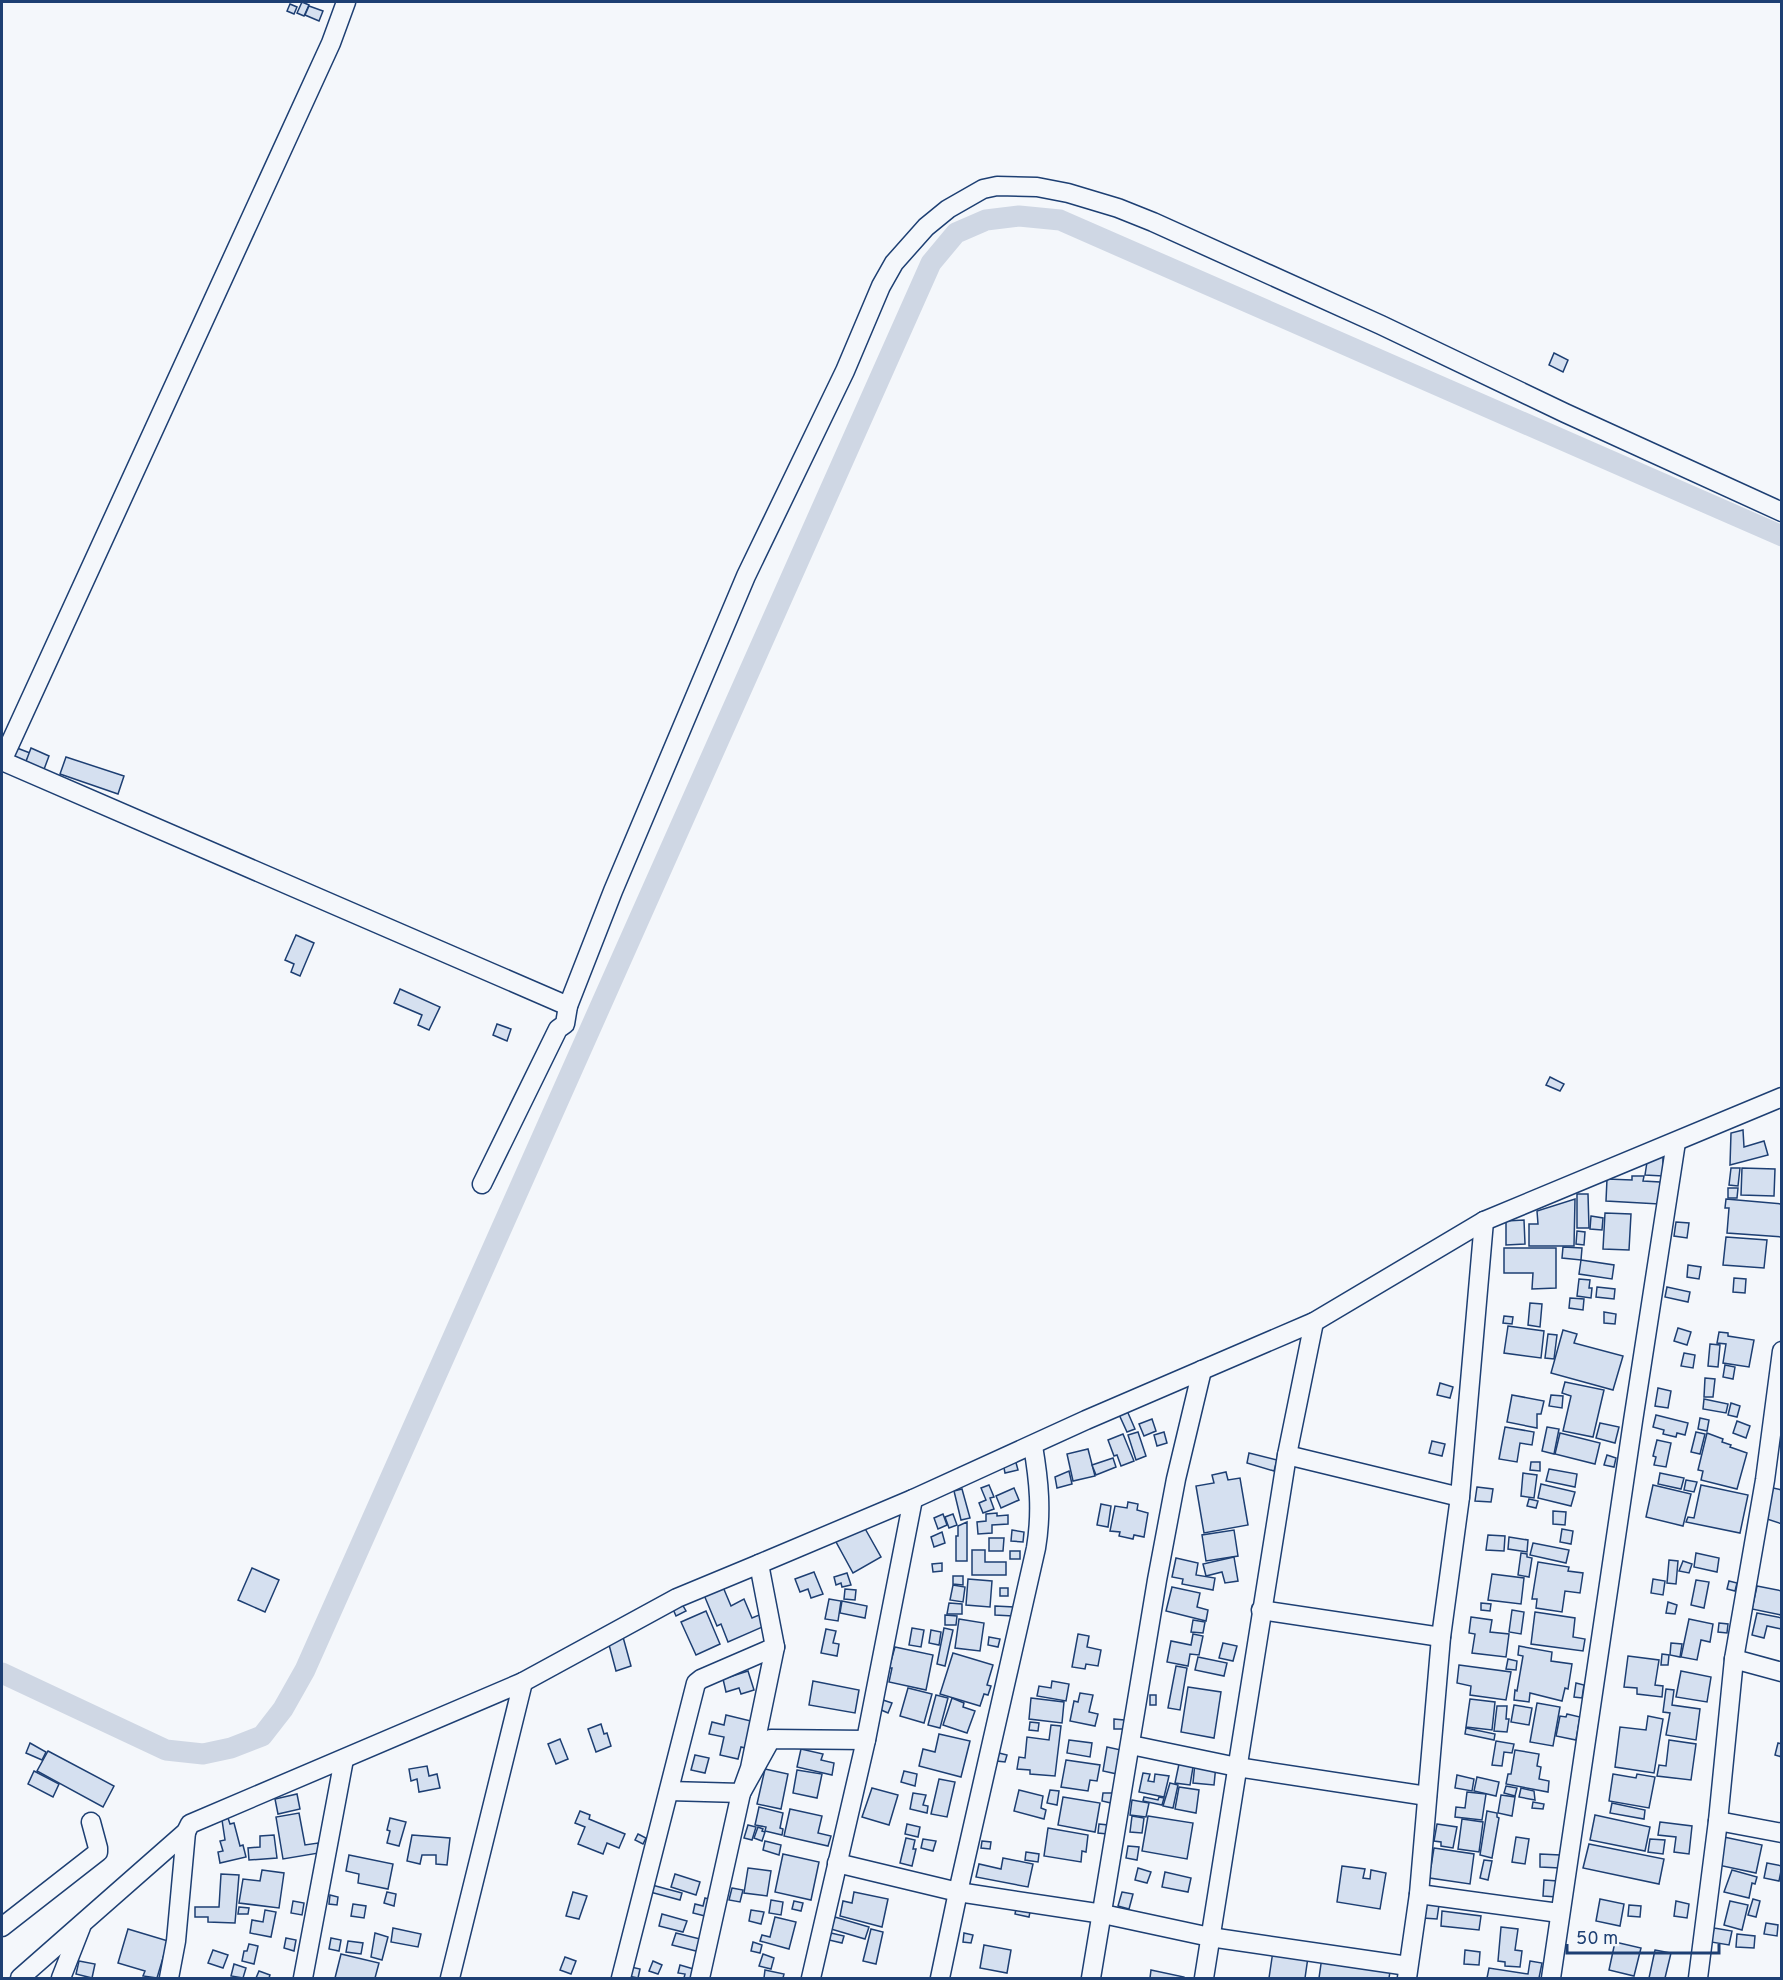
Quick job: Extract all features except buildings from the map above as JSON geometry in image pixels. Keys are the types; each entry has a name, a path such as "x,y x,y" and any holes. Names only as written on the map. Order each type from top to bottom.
{"street":[{"path":"346,2 331,43 2,761 568,1006"},
{"path":"482,1184 558,1029 563,1027 568,1006 613,891 746,576 845,371 881,286 894,263 926,226 948,209 983,189 1011,185 1068,193 1107,204 1153,222 1381,325 1565,413 1782,512"},
{"path":"169,1978 176,1941 186,1832 190,1824 523,1682 677,1599 913,1499 1314,1322 1484,1221 1782,1097"},
{"path":"1551,1978 1633,1421 1677,1142"},
{"path":"837,1863 958,1892 1104,1914 1210,1937 1408,1972 1419,1894 1441,1637 1460,1497 1484,1221"},
{"path":"1204,1978 1261,1610 1287,1455 1314,1322"},
{"path":"1698,1978 1718,1821 1734,1659 1765,1480 1782,1351"},
{"path":"1091,1978 1104,1914 1157,1580 1176,1479 1202,1370"},
{"path":"940,1978 1036,1548 1041,1508 1033,1446"},
{"path":"1287,1455 1460,1497"},
{"path":"812,1978 866,1740 913,1499"},
{"path":"700,1978 741,1793 750,1768 775,1647 759,1564"},
{"path":"1261,1610 1441,1637"},
{"path":"621,1978 696,1683 775,1647"},
{"path":"1734,1659 1782,1672"},
{"path":"450,1978 523,1682"},
{"path":"741,1793 771,1739 866,1740"},
{"path":"1131,1745 1237,1767 1427,1796"},
{"path":"303,1978 344,1759"},
{"path":"669,1791 741,1793"},
{"path":"1718,1821 1782,1833"},
{"path":"2,1927 96,1854 98,1848 91,1822"},
{"path":"20,1978 186,1832"},
{"path":"1419,1894 1559,1913"},
{"path":"61,1978 83,1923"}],"waterway":[{"path":"2,1673 166,1750 203,1754 231,1748 262,1736 283,1709 305,1670 931,263 956,233 986,220 1019,216 1060,220 1782,536"}]}
